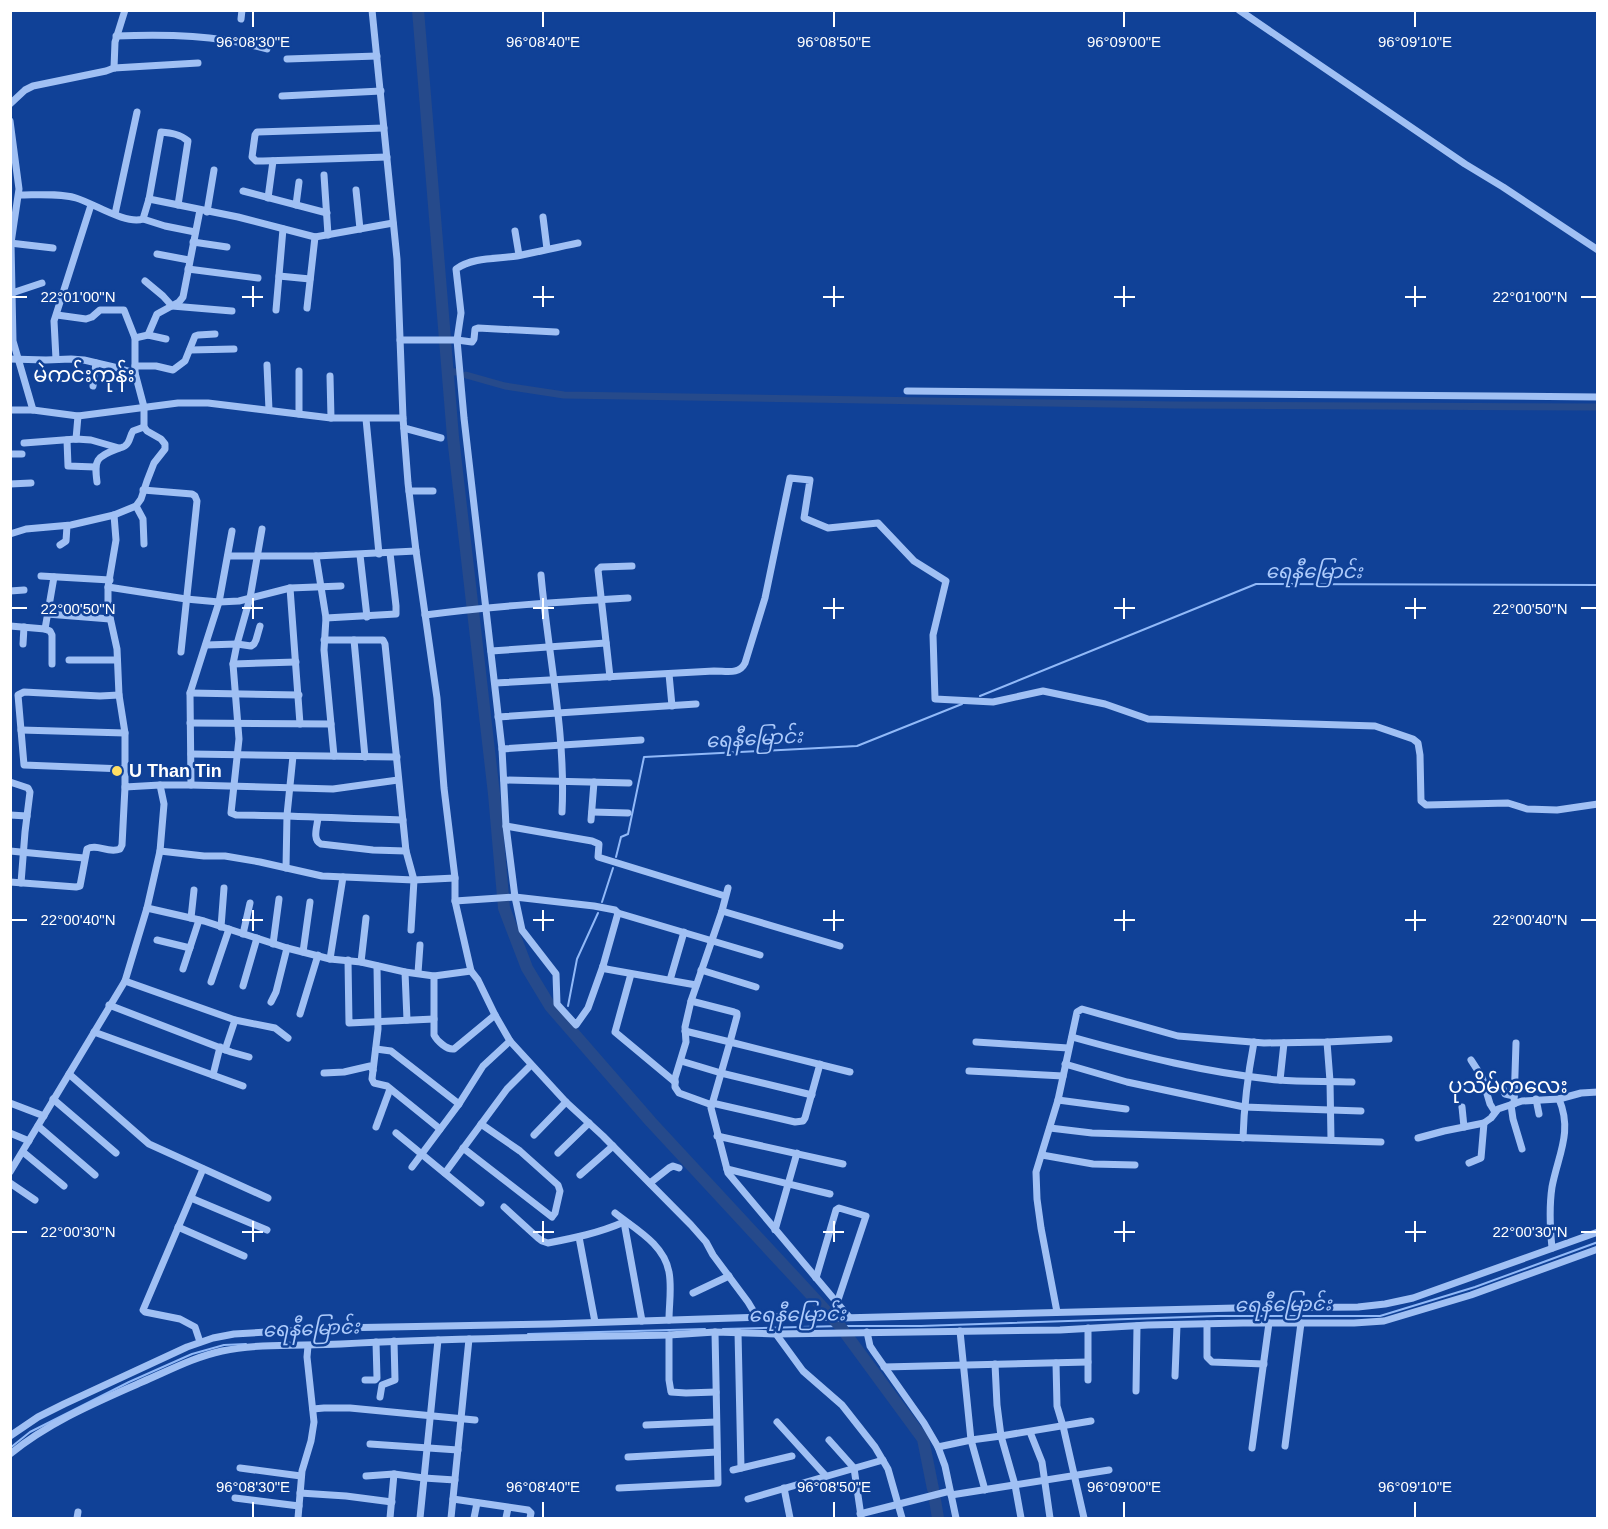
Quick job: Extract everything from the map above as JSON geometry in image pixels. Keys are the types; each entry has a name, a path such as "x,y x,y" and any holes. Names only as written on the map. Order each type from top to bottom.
{"street":[{"path":"114,68 116,36 125,10"},
{"path":"372,10 397,260 403,418 409,491 437,698 444,788 455,878 455,901 471,971 510,1041 566,1102 613,1146 706,1242 713,1255 762,1318 764,1332"},
{"path":"1239,10 1465,164 1598,250"},
{"path":"116,36 167,34 240,42 267,49"},
{"path":"286,59 377,57"},
{"path":"10,104 17,96 33,86 114,68 198,63"},
{"path":"282,96 381,91"},
{"path":"115,214 137,112"},
{"path":"10,121 19,195 11,243 12,341 33,410"},
{"path":"384,128 258,132 255,135 252,157 256,161 387,157"},
{"path":"143,219 149,199 161,132 176,134 188,141 178,205"},
{"path":"268,198 273,161"},
{"path":"148,335 157,314 179,302 183,297 195,232 204,211 214,171"},
{"path":"324,175 328,235"},
{"path":"296,205 299,182"},
{"path":"356,190 360,229"},
{"path":"243,191 327,213"},
{"path":"19,195 75,198 138,221 143,219 195,232"},
{"path":"149,199 238,217 315,237 393,223"},
{"path":"56,359 54,321 91,205"},
{"path":"543,217 547,249"},
{"path":"276,310 283,229"},
{"path":"515,231 519,255"},
{"path":"307,308 315,237"},
{"path":"193,242 227,247"},
{"path":"11,243 53,248"},
{"path":"578,243 473,262 456,269 461,313 458,340 464,418 502,749 506,826 515,897 522,930 556,974 557,1004 576,1026 588,1008 618,913"},
{"path":"157,254 189,260"},
{"path":"188,269 258,278"},
{"path":"279,276 310,279"},
{"path":"145,281 172,306 232,311"},
{"path":"12,293 42,283"},
{"path":"57,315 86,319 100,310 122,309 125,311 135,338 135,370 144,407 144,428"},
{"path":"400,340 472,342 476,328 556,332"},
{"path":"10,359 77,360 135,370 156,366 173,370 185,361 195,336 215,334"},
{"path":"135,338 148,335 166,339"},
{"path":"190,350 234,349"},
{"path":"93,386 96,363"},
{"path":"267,366 269,410"},
{"path":"299,371 299,414"},
{"path":"330,376 331,418"},
{"path":"907,391 1598,397"},
{"path":"10,410 33,410 78,416 144,407 208,403 331,418 403,418"},
{"path":"76,439 78,416"},
{"path":"366,419 379,554"},
{"path":"10,534 26,529 67,526 136,506 141,499 154,463 165,449 165,444 144,428 133,431 128,444 98,460 95,467 97,482"},
{"path":"404,428 441,438"},
{"path":"24,443 76,439 90,440 119,448"},
{"path":"67,440 68,466 95,467"},
{"path":"10,453 22,454"},
{"path":"495,683 738,672 745,663 765,598 790,478 810,480 804,518 828,528 878,524 914,561 946,581 933,635 936,699 993,702 1043,691 1105,704 1148,719 1375,726 1413,739 1418,743 1421,801 1426,805 1508,803 1527,809 1557,810 1598,804"},
{"path":"10,484 31,483"},
{"path":"145,486 192,494 197,501 181,651"},
{"path":"409,491 434,491"},
{"path":"136,506 143,519 144,544"},
{"path":"10,882 76,888 80,886 87,849 90,847 114,851 120,849 122,845 125,787 124,733 117,650 108,608 109,583 116,540 114,514"},
{"path":"60,545 66,541 67,526"},
{"path":"262,529 250,598 233,664 238,755 231,811 233,814 402,820"},
{"path":"191,785 190,693 219,602 232,531"},
{"path":"228,556 360,555 416,551"},
{"path":"326,618 396,614 390,553"},
{"path":"360,555 366,617"},
{"path":"316,556 326,618 324,650 334,756"},
{"path":"610,677 599,568 632,566"},
{"path":"541,575 560,746 563,782 562,812"},
{"path":"41,576 109,583 186,599 219,602 250,598 290,588 341,586"},
{"path":"45,629 54,577"},
{"path":"290,588 300,724"},
{"path":"10,591 24,590"},
{"path":"425,615 543,603 628,598"},
{"path":"47,614 110,619"},
{"path":"10,626 45,629 50,632 52,635 52,664"},
{"path":"206,645 251,646 254,644 260,626"},
{"path":"23,644 24,627"},
{"path":"324,640 383,640 385,644 398,757 402,820 406,850 414,880 411,930"},
{"path":"354,640 365,757"},
{"path":"491,651 606,643"},
{"path":"69,660 117,660"},
{"path":"233,664 296,662"},
{"path":"669,674 672,706"},
{"path":"119,695 24,692 18,695 24,765 124,769"},
{"path":"190,693 298,695"},
{"path":"498,717 696,704"},
{"path":"190,723 331,724"},
{"path":"21,730 124,733"},
{"path":"502,749 641,740"},
{"path":"191,754 398,757"},
{"path":"286,868 287,815 292,756"},
{"path":"125,787 191,785 333,789 398,780"},
{"path":"504,780 629,783"},
{"path":"10,782 28,788 30,792 21,883"},
{"path":"591,820 594,782"},
{"path":"11,1169 124,981 147,908 160,850 164,804 160,786"},
{"path":"592,812 628,813"},
{"path":"10,814 27,816"},
{"path":"318,818 315,839 321,844 373,850 406,850"},
{"path":"506,826 592,841 599,844 598,857 725,896"},
{"path":"10,850 84,858"},
{"path":"160,850 204,856 225,856 322,876 414,880 455,878"},
{"path":"330,959 343,877"},
{"path":"211,982 225,928 224,888"},
{"path":"728,888 691,1001 685,1031 686,1042 675,1082 676,1090 712,1104 800,1122 805,1118 820,1064"},
{"path":"183,969 190,948 195,919 194,890"},
{"path":"455,901 515,897 594,906 615,910 618,913 760,955"},
{"path":"273,944 279,899"},
{"path":"303,952 310,902"},
{"path":"243,934 250,903"},
{"path":"147,908 195,919 273,944 330,959 361,962 434,976 471,971"},
{"path":"722,911 840,946"},
{"path":"361,962 366,918"},
{"path":"669,980 684,932"},
{"path":"243,986 256,938"},
{"path":"156,940 190,948"},
{"path":"418,974 420,945"},
{"path":"271,1002 276,992 287,948"},
{"path":"300,1014 318,955"},
{"path":"348,960 349,1023 378,1028 407,1020 434,1019"},
{"path":"377,966 378,1028 372,1079 374,1083 382,1084 390,1089 440,1129"},
{"path":"603,966 606,969 696,985"},
{"path":"701,970 756,987"},
{"path":"405,972 407,1020"},
{"path":"631,974 615,1032 675,1082"},
{"path":"434,976 435,1037 451,1050 495,1015"},
{"path":"124,981 235,1020 275,1028 288,1038"},
{"path":"691,1001 737,1013 711,1110 730,1176 849,1317"},
{"path":"109,1005 249,1057"},
{"path":"1057,1312 1037,1199 1036,1172 1058,1100 1077,1012 1082,1009 1169,1034 1254,1042 1389,1039"},
{"path":"213,1075 235,1020"},
{"path":"685,1031 850,1072"},
{"path":"94,1032 243,1086"},
{"path":"1072,1038 1165,1062 1248,1076 1280,1080 1352,1082"},
{"path":"412,1167 459,1104 483,1066 510,1041"},
{"path":"976,1042 1068,1048"},
{"path":"1243,1138 1244,1107 1254,1042"},
{"path":"1327,1042 1331,1140"},
{"path":"1280,1080 1284,1043"},
{"path":"1516,1043 1513,1119 1522,1149"},
{"path":"376,1049 391,1051 459,1104"},
{"path":"1472,1060 1482,1077 1494,1112"},
{"path":"681,1061 812,1095"},
{"path":"1065,1064 1127,1082 1244,1107 1361,1111"},
{"path":"445,1173 507,1089 531,1065"},
{"path":"324,1073 344,1072 370,1066 373,1070"},
{"path":"969,1071 1063,1076"},
{"path":"69,1074 149,1144 268,1198"},
{"path":"1502,1086 1505,1094 1513,1101"},
{"path":"376,1127 390,1089"},
{"path":"1418,1138 1484,1123 1498,1108 1513,1101 1560,1099 1581,1093 1598,1092"},
{"path":"53,1099 116,1153"},
{"path":"1552,1248 1551,1198 1564,1142 1565,1117 1560,1099"},
{"path":"1058,1100 1126,1108"},
{"path":"1536,1100 1539,1114"},
{"path":"534,1135 566,1102"},
{"path":"10,1103 44,1116"},
{"path":"1462,1107 1464,1127"},
{"path":"558,1153 589,1123"},
{"path":"1468,1163 1481,1158 1484,1123"},
{"path":"463,1148 552,1217 554,1215 561,1191 558,1185 520,1152 481,1124"},
{"path":"38,1126 95,1175"},
{"path":"1050,1128 1092,1133 1381,1142"},
{"path":"396,1132 482,1203"},
{"path":"10,1133 29,1141"},
{"path":"717,1136 843,1164"},
{"path":"580,1175 613,1146"},
{"path":"23,1152 64,1186"},
{"path":"775,1230 797,1153"},
{"path":"1042,1155 1093,1164 1135,1165"},
{"path":"650,1183 669,1168 673,1166 679,1168"},
{"path":"200,1342 195,1327 180,1319 143,1310 203,1169"},
{"path":"727,1169 830,1194"},
{"path":"10,1183 35,1200"},
{"path":"190,1198 267,1230"},
{"path":"504,1207 542,1242 548,1243 627,1223"},
{"path":"816,1278 836,1210 839,1208 866,1216 837,1303"},
{"path":"615,1213 652,1242 664,1256 670,1282 669,1320"},
{"path":"627,1223 642,1321"},
{"path":"178,1227 244,1256"},
{"path":"12,1434 38,1417 187,1347 234,1334 305,1329 669,1320 1358,1307 1413,1298 1598,1232"},
{"path":"579,1237 595,1322"},
{"path":"10,1454 31,1437 69,1415 191,1360 244,1348 394,1341 715,1332 776,1334 960,1331 1177,1324 1384,1321 1471,1295 1598,1249"},
{"path":"693,1293 729,1276"},
{"path":"1252,1448 1269,1323"},
{"path":"1285,1446 1301,1323"},
{"path":"1176,1376 1177,1324"},
{"path":"1207,1324 1207,1357 1209,1360 1264,1364"},
{"path":"1136,1391 1137,1326"},
{"path":"1088,1328 1088,1380"},
{"path":"960,1331 971,1440 985,1490"},
{"path":"619,1488 718,1483 715,1332"},
{"path":"738,1332 737,1469 792,1456"},
{"path":"867,1332 870,1346 924,1423 938,1448 945,1466 956,1518"},
{"path":"776,1334 803,1371 842,1405 875,1447 888,1470 902,1518"},
{"path":"669,1335 670,1391 672,1393 716,1392"},
{"path":"451,1518 469,1339"},
{"path":"420,1518 438,1340"},
{"path":"380,1397 382,1385 395,1380 394,1341"},
{"path":"365,1380 377,1378 376,1342"},
{"path":"298,1518 301,1476 314,1422 308,1369 308,1346"},
{"path":"884,1367 1088,1362"},
{"path":"1056,1363 1057,1406 1084,1518"},
{"path":"995,1364 1001,1437 1015,1485 1021,1518"},
{"path":"62,1406 69,1415"},
{"path":"313,1409 350,1408 475,1420"},
{"path":"938,1448 971,1440 1091,1421"},
{"path":"646,1425 716,1422"},
{"path":"777,1422 826,1476"},
{"path":"1030,1432 1042,1462 1050,1518"},
{"path":"829,1440 854,1468 861,1516 934,1494 985,1490 1109,1470"},
{"path":"370,1444 458,1449"},
{"path":"628,1457 717,1452"},
{"path":"748,1499 883,1460"},
{"path":"240,1468 301,1476"},
{"path":"366,1476 394,1474 455,1480"},
{"path":"390,1518 394,1474"},
{"path":"784,1488 790,1518"},
{"path":"300,1493 392,1502"},
{"path":"235,1498 299,1506"},
{"path":"453,1499 530,1511 530,1518"},
{"path":"474,1518 477,1503"},
{"path":"506,1518 508,1508"}],"waterway":[{"path":"418,10 453,437 494,794 504,908 527,968 550,1006 651,1122 840,1326 923,1439 933,1489"},
{"path":"448,371 455,372"},
{"path":"466,375 505,386 564,395 1175,405 1598,407"},
{"name":"ရေနီမြောင်း","path":"980,696 1256,584 1598,585"},
{"name":"ရေနီမြောင်း","path":"616,857 621,837 628,834 644,757 857,746 962,704"},
{"name":"ရေနီမြောင်း","path":"602,902 613,868"},
{"name":"ရေနီမြောင်း","path":"568,1006 577,959 598,913"},
{"name":"ရေနီမြောင်း","path":"723,1329 921,1326 1218,1316 1380,1316 1475,1287 1598,1242"},
{"name":"ရေနီမြောင်း","path":"528,1334 705,1329"},
{"name":"ရေနီမြောင်း","path":"10,1448 30,1432 129,1382 192,1354 224,1345 246,1344"},
{"path":"935,1500 938,1518"}],"place":[{"name":"U Than Tin","path":"117,771"}],"district":[{"name":"မဲကင်းကုန်း","path":"84,374"},
{"name":"ပုသိမ်ကလေး","path":"1508,1085"}]}
